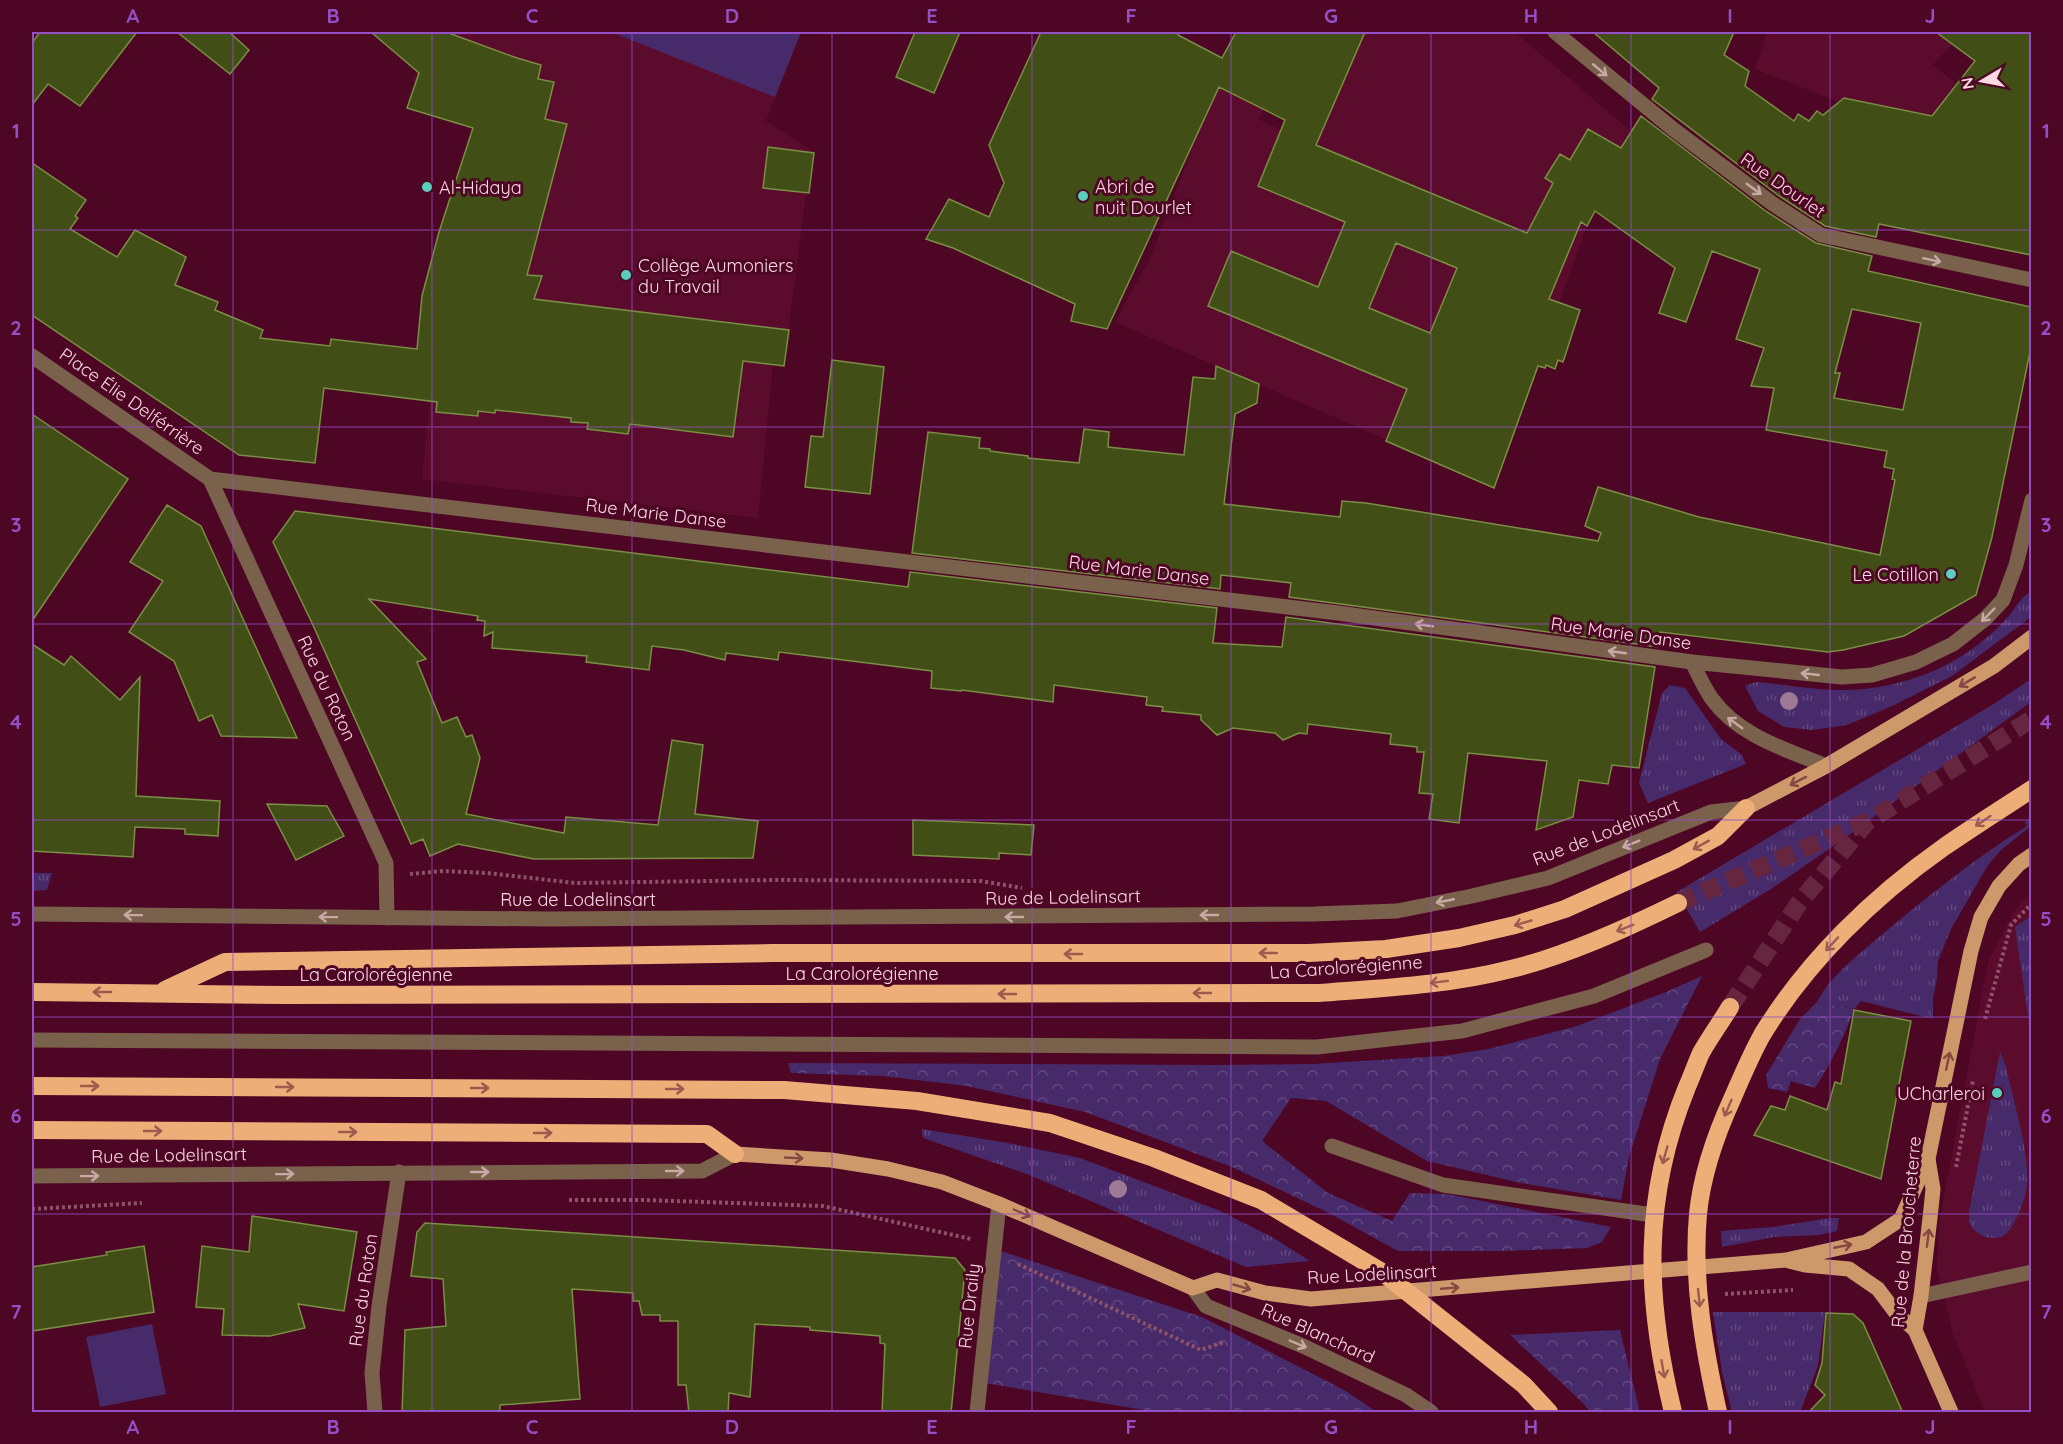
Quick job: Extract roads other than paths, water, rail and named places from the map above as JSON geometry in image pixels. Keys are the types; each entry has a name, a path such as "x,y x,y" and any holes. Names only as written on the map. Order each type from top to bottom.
{"highway":[{"path":"1718,1413 1705,1354 1698,1287 1698,1214 1710,1153 1744,1071 1762,1036 1782,1005 1814,963 1844,932 1906,876 2031,789"},
{"path":"160,992 225,962 772,953 1309,953 1386,949 1459,938 1515,925 1565,909 1674,860 1718,836 1746,808"},
{"name":"La Carolorégienne","path":"32,992 285,995 1319,993 1439,982 1512,969 1574,948 1639,922 1678,903"},
{"path":"1673,1413 1657,1334 1651,1263 1653,1215 1662,1166 1677,1113 1701,1053 1730,1007"},
{"path":"32,1086 784,1090 917,1101 1050,1123 1155,1158 1261,1200 1382,1272 1524,1385 1549,1413"},
{"path":"32,1130 707,1134 735,1154"}],"main road":[{"name":"Rue de Lodelinsart","path":"1746,808 1826,766 1994,666 2031,637"},
{"name":"Rue de la Broucheterre","path":"1951,1413 1915,1330 1933,1189 1928,1159 1971,951 1981,917 1999,886 2019,864 2031,855"},
{"path":"735,1154 831,1160 888,1169 942,1182 999,1203 1193,1288"},
{"name":"Rue Lodelinsart","path":"1193,1288 1217,1280 1265,1293 1311,1299 1786,1260 1866,1242 1901,1219 1928,1159"},
{"name":"Rue Lodelinsart","path":"1786,1260 1805,1265 1849,1269 1878,1289 1896,1313 1915,1330"}],"street":[{"name":"Rue Dourlet","path":"1556,32 1672,129 1773,204 1821,235 2031,280"},
{"name":"Place Élie Delférrière","path":"32,356 210,479"},
{"name":"Rue Marie Danse","path":"210,479 1338,613 1692,662 1842,677 1872,675 1916,662 1953,644 1985,619 2003,600 2016,565 2031,500"},
{"name":"Rue du Roton","path":"210,479 386,863 387,918"},
{"path":"1692,662 1711,698 1728,718 1753,735 1826,766"},
{"name":"Rue de Lodelinsart","path":"32,914 548,919 1027,917 1397,911 1548,878 1711,812 1746,808"},
{"path":"32,1040 1317,1047 1462,1030 1594,996 1706,950"},
{"path":"1332,1146 1443,1185 1653,1215"},
{"name":"Rue de Lodelinsart","path":"32,1176 702,1171 735,1154"},
{"name":"Rue du Roton","path":"375,1413 372,1373 379,1306 399,1172"},
{"name":"Rue Draily","path":"977,1413 999,1203"},
{"path":"1921,1296 2031,1272"},
{"name":"Rue Blanchard","path":"1193,1288 1206,1306 1303,1346 1406,1395 1431,1413"}],"tunnel":[{"path":"1730,1007 1799,903 1867,822 2032,719"},
{"path":"1678,903 1865,822"}],"place":[{"name":"Al-Hidaya","path":"427,187"},
{"name":"Abri de nuit Dourlet","path":"1083,196"},
{"name":"Collège Aumoniers du Travail","path":"626,275"},
{"name":"Le Cotillon","path":"1951,574"},
{"name":"UCharleroi","path":"1997,1093"}]}
